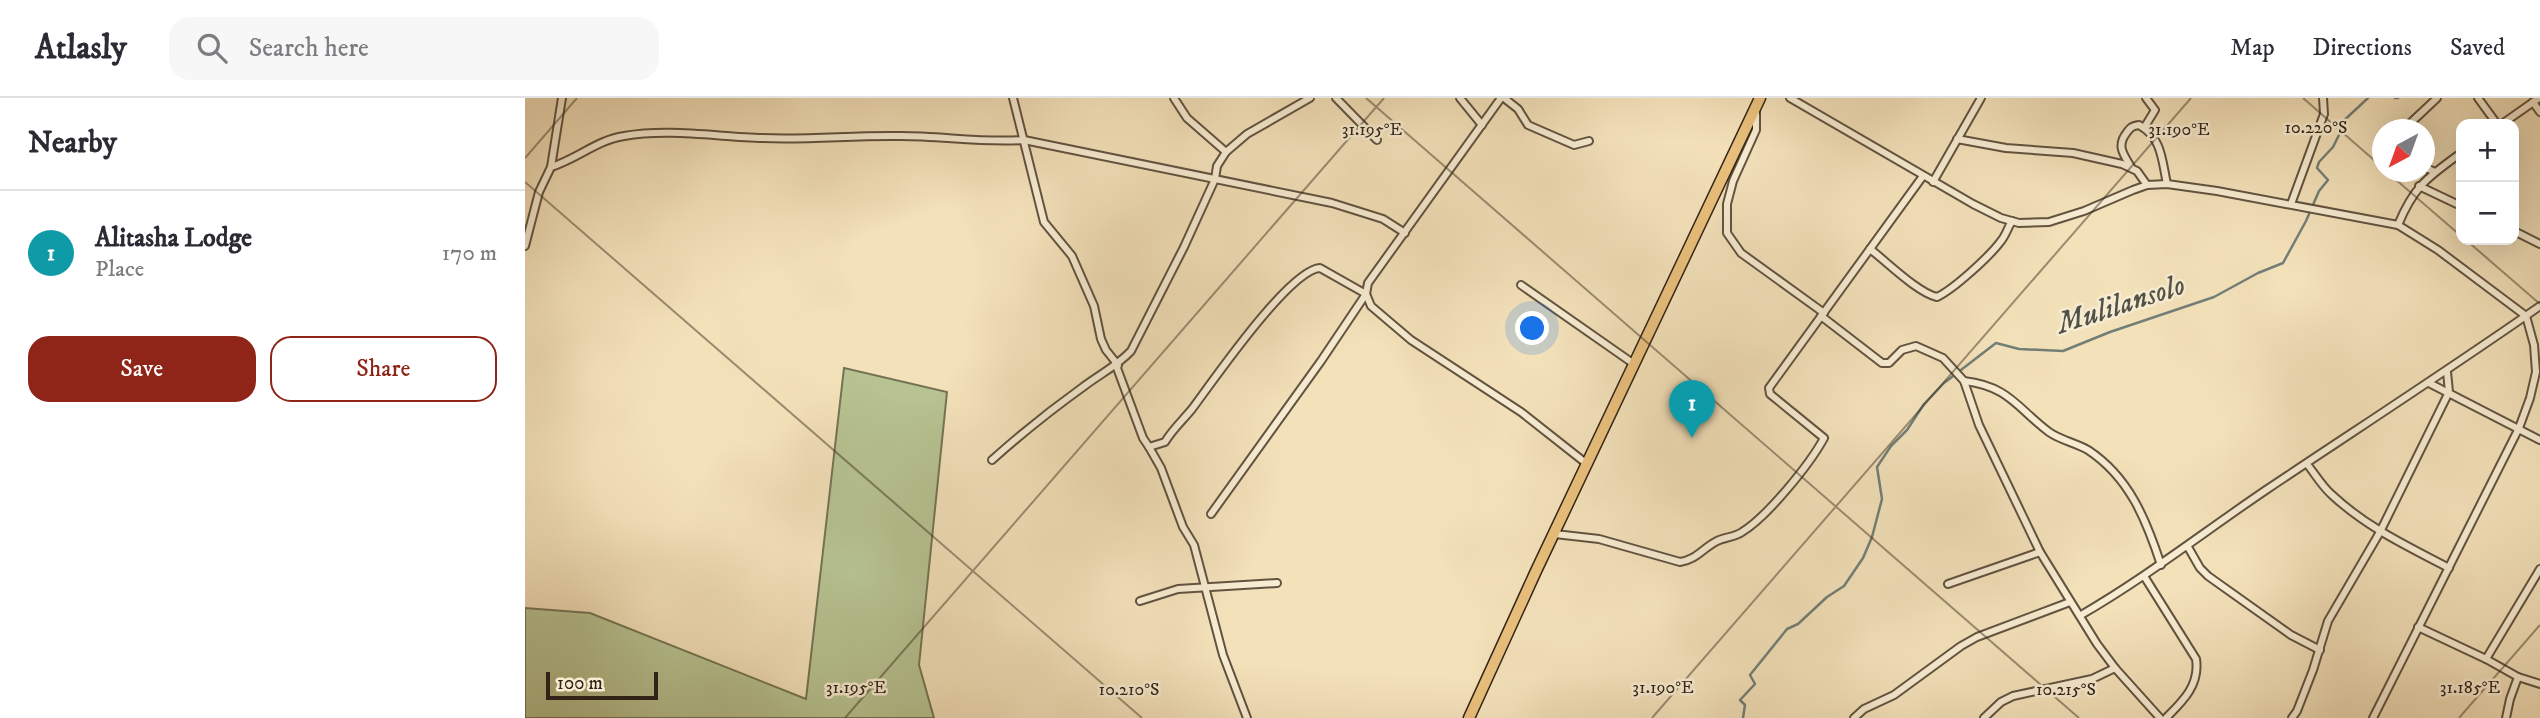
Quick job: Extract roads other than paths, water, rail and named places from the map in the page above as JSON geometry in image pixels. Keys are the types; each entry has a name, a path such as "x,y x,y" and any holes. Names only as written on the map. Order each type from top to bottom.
{"main road":[{"path":"1469,718 1758,102"}],"street":[{"path":"525,246 539,192 551,167 562,98"},
{"path":"1013,98 1044,222 1072,256 1094,306 1101,339 1118,365 1143,438 1161,468 1179,517 1194,545 1223,655 1247,718"},
{"path":"1174,98 1187,118 1226,152"},
{"path":"992,460 1021,433 1070,396 1118,365 1138,341 1215,179 1217,166 1226,152 1247,134 1310,98"},
{"path":"1336,98 1377,140"},
{"path":"1459,98 1482,125"},
{"path":"1211,514 1321,361 1366,294 1368,283 1502,98 1518,109 1528,125 1574,145 1589,141"},
{"path":"1790,98 1973,204 2012,220 2049,222 2147,186 2167,184 2291,204 2398,225 2438,250 2526,316 2534,345 2536,372 2519,428 2373,718"},
{"path":"1933,182 1981,98"},
{"path":"2144,128 2155,110 2146,98"},
{"path":"2291,204 2324,114 2323,98"},
{"path":"2415,119 2437,98"},
{"path":"2478,98 2493,119"},
{"path":"2509,119 2536,100 2540,112"},
{"path":"1758,102 1758,124 1733,181 1727,204 1727,233 1741,253 1823,314 1882,363 1889,363 1902,350 1916,346 1943,358 1961,377 1979,425 2040,552 2115,668 2160,718"},
{"path":"2147,186 2120,148 2120,142 2134,125 2144,128 2158,144 2167,184"},
{"path":"551,167 607,140 652,134 799,139 879,136 1001,142 1024,140 1332,203 1383,219 1405,233"},
{"path":"1957,139 2006,148 2073,153 2131,167"},
{"path":"2435,172 2456,157"},
{"path":"1555,534 1599,539 1680,562 1690,561 1718,540 1741,533 1752,525 1804,468 1824,438 1769,391 1923,176"},
{"path":"2398,225 2407,202 2424,182"},
{"path":"2419,186 2456,204"},
{"path":"1870,249 1914,284 1937,297 1952,288 1989,255 2003,239 2012,220"},
{"path":"2519,234 2540,244"},
{"path":"1149,447 1165,442 1253,328 1304,274 1313,268 1320,268 1366,294 1371,306 1412,340 1512,405 1587,464"},
{"path":"1521,285 1634,364"},
{"path":"2081,615 2188,547 2540,306"},
{"path":"2292,718 2320,650 2328,621 2380,532 2449,392 2447,372"},
{"path":"1961,377 2016,400 2053,435 2071,441 2107,463 2131,494 2153,540 2161,565"},
{"path":"2430,383 2540,440"},
{"path":"2307,464 2330,493 2380,532 2449,568"},
{"path":"2188,547 2208,576 2291,635 2320,650"},
{"path":"1948,584 2040,552"},
{"path":"2486,659 2540,569"},
{"path":"2144,576 2196,659 2193,687 2166,718"},
{"path":"1140,601 1178,589 1277,583"},
{"path":"1854,718 1864,709 1894,695 1977,637 2070,602"},
{"path":"2419,627 2518,677 2540,684"},
{"path":"1984,718 2001,702 2013,696 2092,679 2115,668"},
{"path":"2506,718 2509,699 2518,677"}],"waterway":[{"name":"Mulilansolo","path":"1743,718 1745,705 1740,700 1755,684 1750,675 1787,629 1798,624 1827,597 1844,586 1863,558 1872,537 1882,499 1877,467 1924,404 1944,383 1996,343 2019,349 2063,351 2214,297 2283,263 2319,191 2328,180 2317,168 2319,162 2333,147 2341,131 2338,126 2368,98"}],"place":[{"name":"Alitasha Lodge","path":"1692,438"}]}
